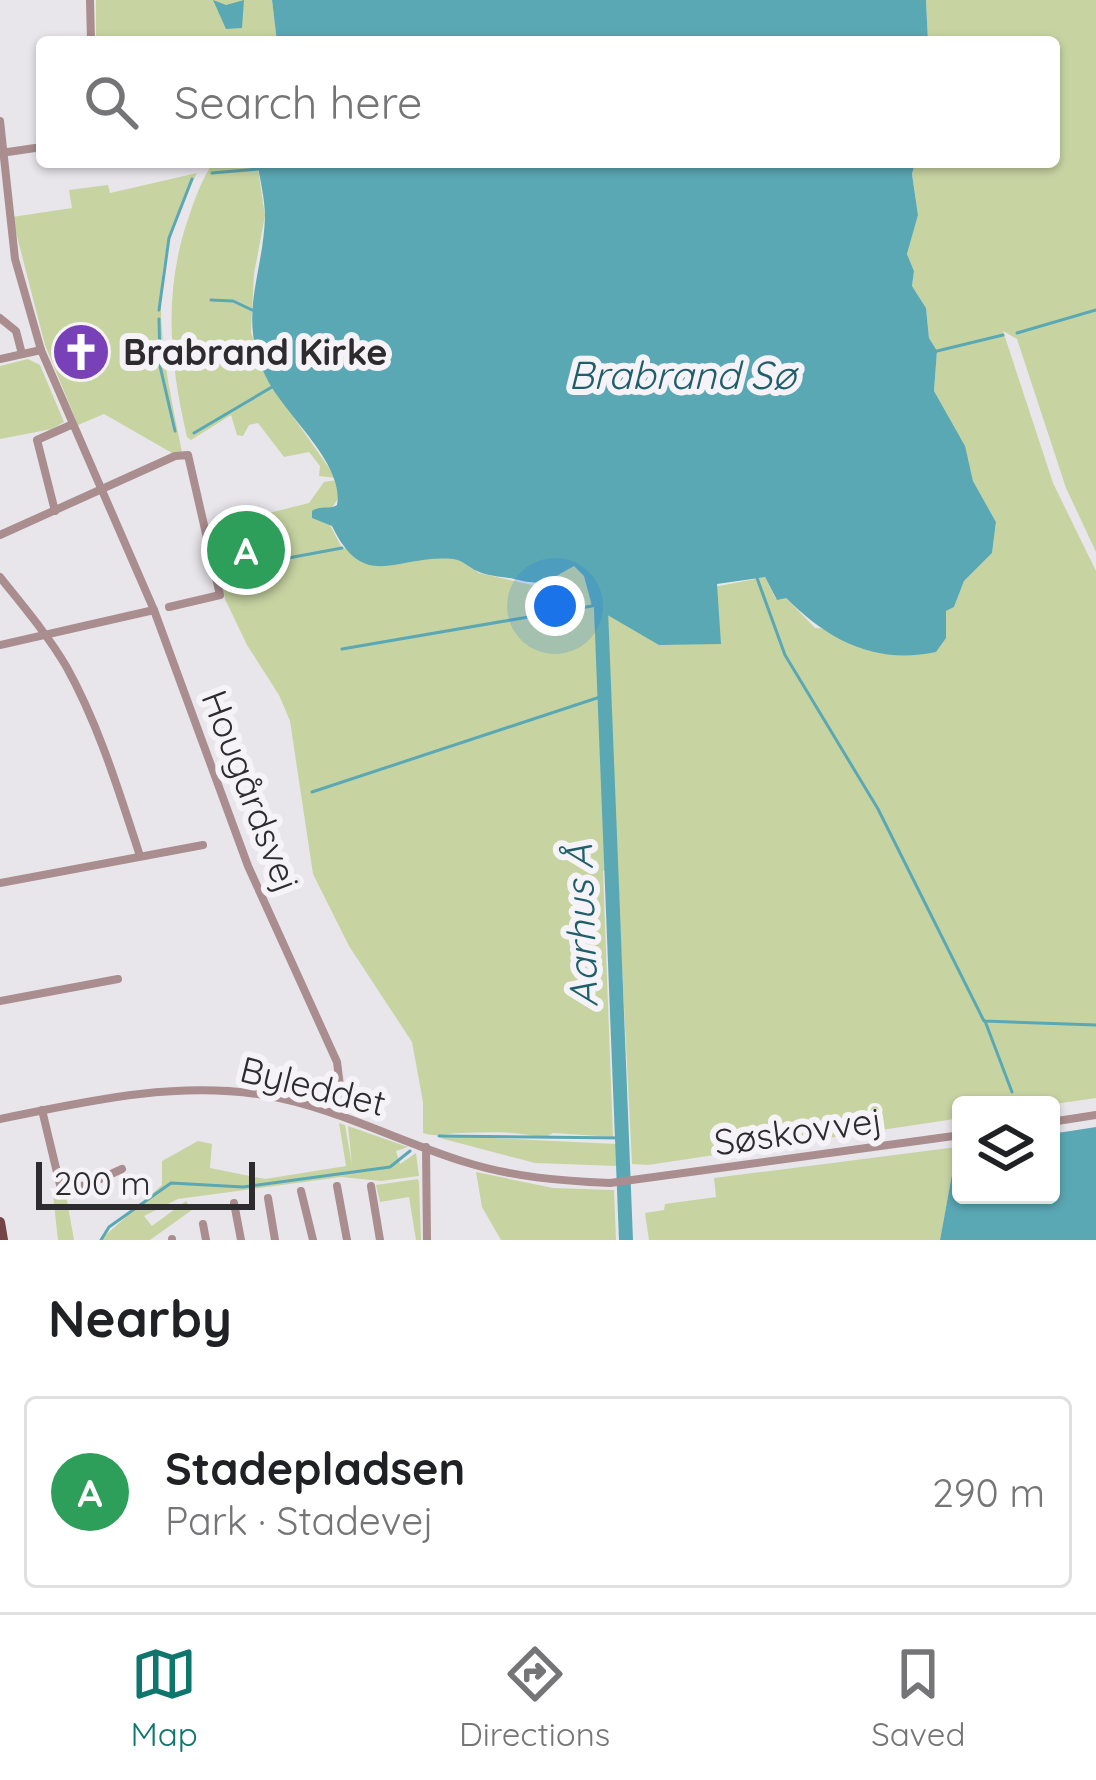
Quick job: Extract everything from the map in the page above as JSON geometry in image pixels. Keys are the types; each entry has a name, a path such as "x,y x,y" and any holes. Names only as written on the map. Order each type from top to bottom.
{"main road":[{"path":"0,1222 3,1240"}],"street":[{"path":"90,0 91,36"},
{"name":"Hougårdsvej","path":"0,121 15,259 41,350 154,610 248,866 337,1062 340,1086 334,1112"},
{"path":"1,153 36,148"},
{"path":"0,317 16,332 22,354"},
{"path":"0,359 41,350"},
{"path":"55,511 37,440 73,424"},
{"path":"0,536 175,456 188,455 220,595 169,607"},
{"path":"0,577 65,665 96,731 140,856"},
{"path":"0,645 154,610"},
{"path":"0,883 202,845"},
{"path":"0,1001 118,979"},
{"name":"Byleddet","path":"0,1119 122,1095 190,1090 262,1095 334,1112 426,1147"},
{"path":"43,1111 61,1189 87,1185 122,1169"},
{"path":"1060,1121 1096,1115"},
{"name":"Søskovvej","path":"426,1147 510,1174 610,1183 952,1136"},
{"path":"426,1147 427,1240"},
{"path":"337,1186 347,1240"},
{"path":"371,1186 380,1240"},
{"path":"301,1191 313,1240"},
{"path":"268,1198 275,1240"},
{"path":"234,1203 241,1240"},
{"path":"203,1223 206,1240"}],"green space":[{"path":"96,0 272,0 276,36 96,36"},
{"path":"926,0 1096,0 1096,552 1066,488 1017,339 1003,331 1053,483 1096,571 1096,1098 1060,1103 1060,1096 952,1096 952,1119 632,1164 617,867 603,871 613,1137 423,1133 423,1102 412,1042 349,946 313,874 290,721 225,599 209,528 309,503 324,482 337,480 339,497 330,525 342,548 459,559 479,573 532,585 547,582 574,565 584,575 593,606 601,609 765,577 776,599 785,597 815,628 946,638 946,611 954,607 964,581 992,553 996,522 934,391 937,352 929,338 926,308 912,286 914,271 907,254 918,214 912,174 914,168 1060,168 1060,36 928,36"},
{"path":"211,168 258,168 265,216 254,274 251,332 267,379 336,478 319,476 320,466 309,452 284,457 258,423 249,425 243,436 237,435 231,415 191,440 187,437 176,383 172,303 179,249"},
{"path":"197,173 173,225 162,281 162,338 182,452 172,453 104,414 78,425 45,345 12,217 72,208 69,190 108,185 110,193"},
{"path":"28,359 40,365 64,422 52,429 0,439 0,366"},
{"path":"339,1123 345,1125 352,1165 348,1126 408,1147 396,1151 400,1164 416,1153 419,1176 381,1181 341,1177 178,1199 144,1216 152,1226 186,1201 192,1210 150,1240 100,1240 162,1185 162,1161 198,1141 212,1144 210,1168 265,1179 346,1166"},
{"path":"440,1138 616,1144 617,1166 535,1163"},
{"path":"952,1148 940,1240 649,1240 645,1213 664,1210 665,1204 716,1197 714,1178"},
{"path":"476,1172 553,1188 614,1190 616,1240 501,1240 482,1207"},
{"path":"418,1179 421,1240 416,1240 409,1197 380,1202 376,1185"},
{"path":"53,1195 66,1195 74,1240 58,1240"}],"water":[{"path":"213,0 226,5 244,0 242,28 226,29"},
{"path":"272,0 926,0 928,36 276,36"},
{"name":"Brabrand Sø","path":"258,168 914,168 918,215 907,254 914,271 912,286 926,308 929,338 937,351 934,391 965,446 973,481 996,522 992,553 964,581 954,607 946,611 946,638 936,652 914,655 854,646 819,626 786,598 777,600 765,577 717,584 721,644 659,645 592,606 584,576 574,566 546,581 533,582 486,574 453,559 384,566 357,559 332,526 312,518 315,509 337,505 332,473 267,379 258,357 252,317 265,217"},
{"path":"1096,1127 1096,1240 940,1240 952,1174 952,1204 1060,1204 1060,1133"}],"waterway":[{"path":"212,173 258,169"},
{"path":"159,310 169,238 192,179"},
{"path":"211,300 233,301 252,310"},
{"path":"1017,333 1096,310"},
{"path":"159,319 160,366 175,431"},
{"path":"937,351 1003,335"},
{"path":"194,433 272,387"},
{"path":"272,561 342,548"},
{"path":"757,578 785,655 878,809 984,1021 1096,1025"},
{"path":"342,649 592,606"},
{"name":"Aarhus Å","path":"601,609 626,1240"},
{"path":"312,792 603,696"},
{"path":"985,1021 1012,1092"},
{"path":"439,1136 624,1138"},
{"path":"101,1240 109,1227 171,1183 243,1187 390,1167 410,1151"}],"place":[{"name":"Brabrand Kirke","path":"81,352"},
{"name":"Stadepladsen","path":"246,550"}]}
